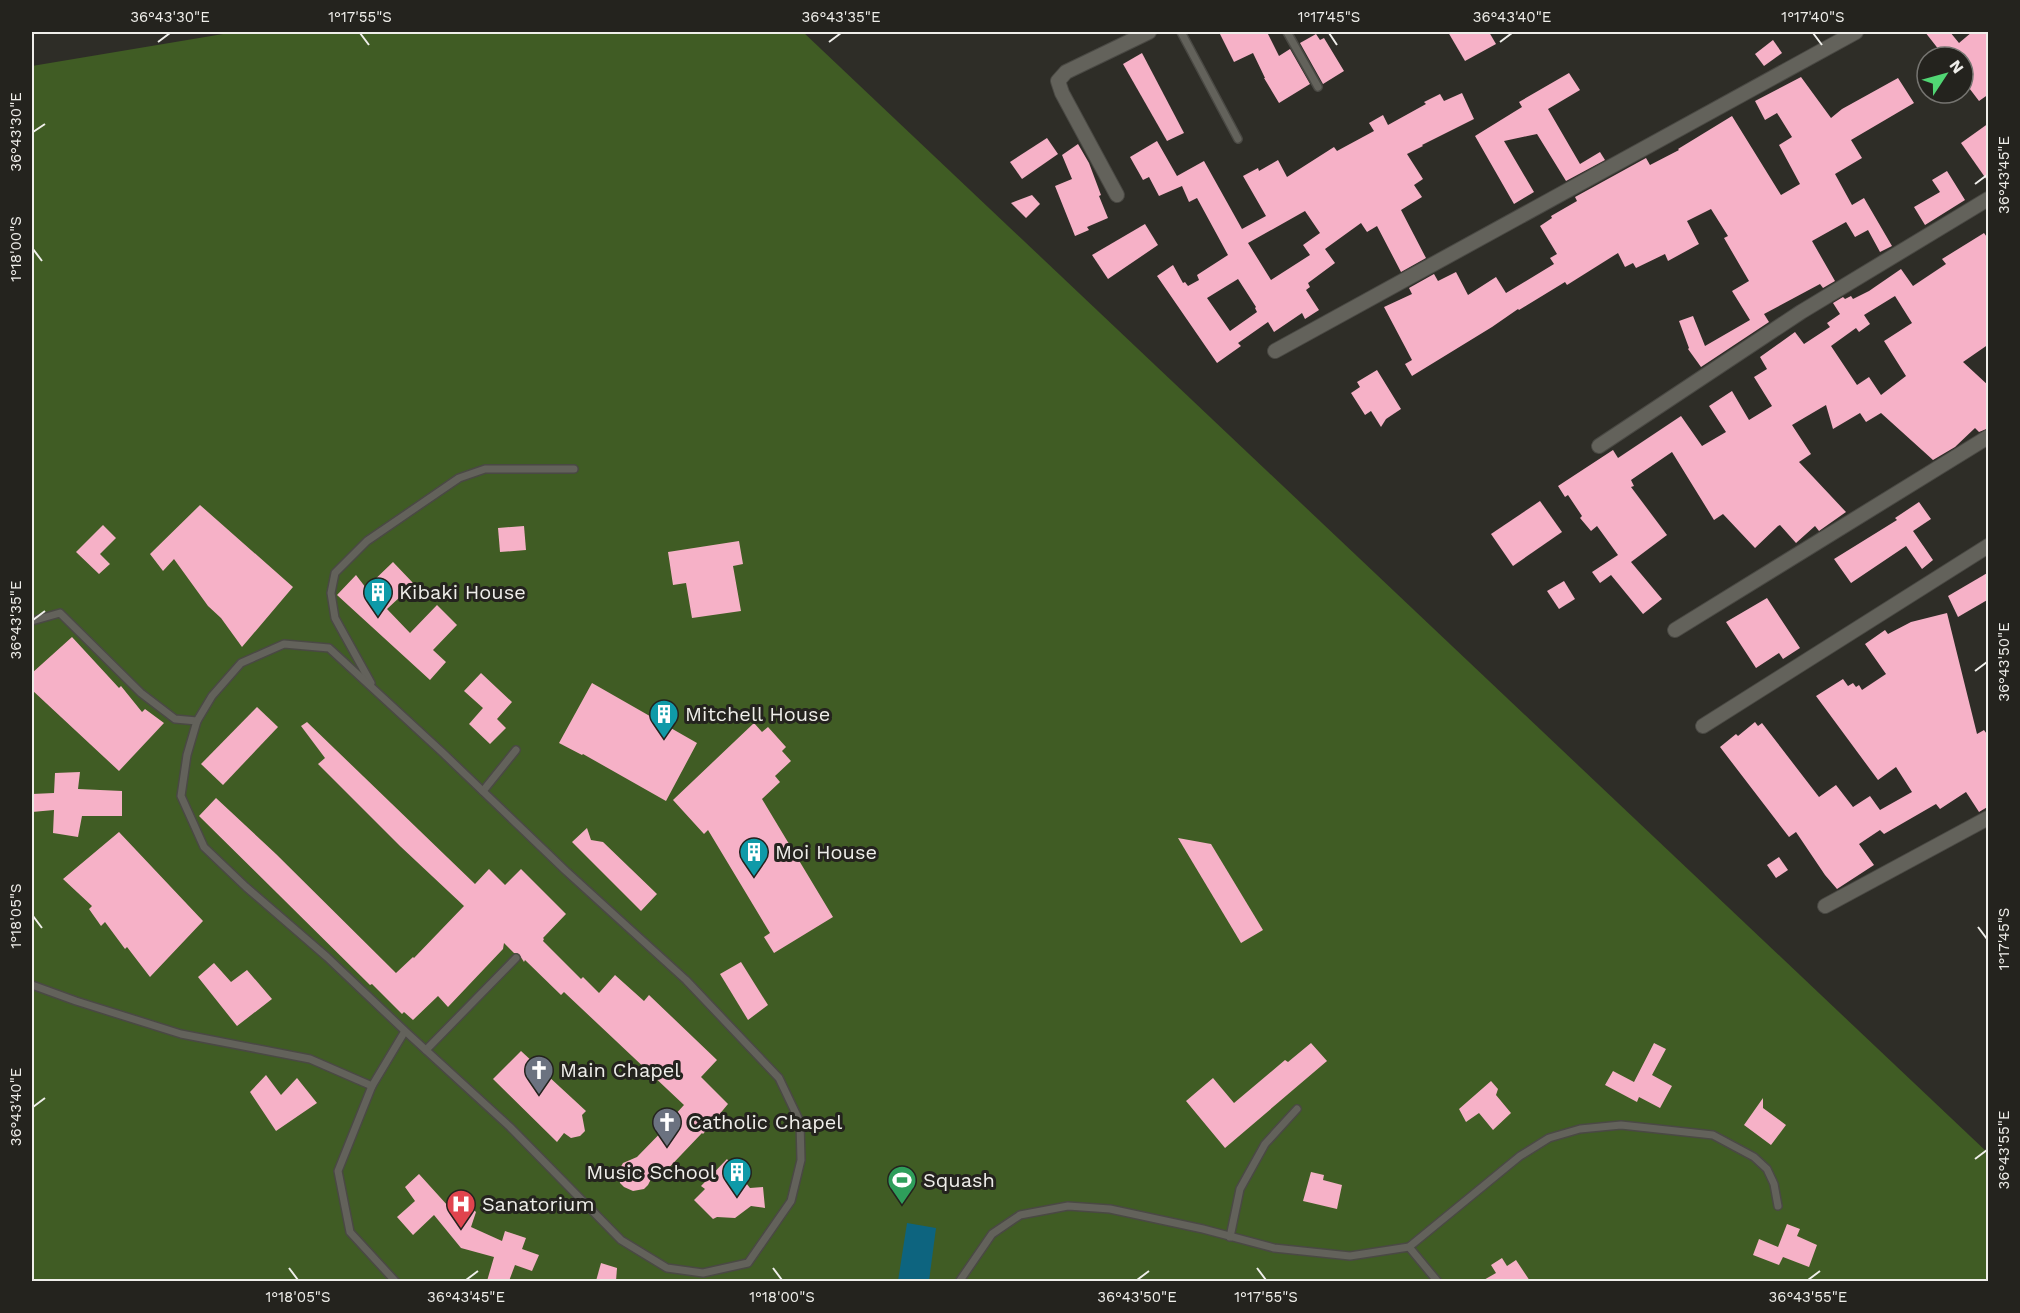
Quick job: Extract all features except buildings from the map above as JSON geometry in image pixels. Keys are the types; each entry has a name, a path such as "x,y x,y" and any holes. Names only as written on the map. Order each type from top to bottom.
{"street":[{"path":"1117,195 1062,93 1058,81 1066,72 1149,32"},
{"path":"1275,351 1856,32"},
{"path":"1599,446 1801,312 1989,199"},
{"path":"1675,630 1989,436"},
{"path":"1703,726 1989,546"},
{"path":"1825,906 1989,818"}],"lane":[{"path":"1181,32 1238,139"},
{"path":"1287,32 1318,87"},
{"path":"375,691 335,618 331,593 335,573 367,541 459,478 485,469 574,469"},
{"path":"32,621 60,613 141,693 175,719 196,721"},
{"path":"284,644 328,648 375,691 566,871 686,980 779,1078 800,1122 801,1160 791,1201 748,1263 703,1274 667,1268 621,1240 510,1127 327,957 246,887 204,847 181,796 187,755 196,721 212,696 242,663 284,644"},
{"path":"483,791 516,750"},
{"path":"426,1050 516,958"},
{"path":"32,985 181,1034 310,1059 372,1086"},
{"path":"396,1281 350,1232 338,1171 372,1086 405,1031"},
{"path":"1230,1237 1240,1189 1265,1144 1297,1109"},
{"path":"959,1281 992,1234 1020,1215 1068,1206 1110,1209 1274,1248 1350,1256 1409,1247 1520,1156 1549,1138 1580,1129 1622,1125 1713,1135 1754,1157 1767,1169 1774,1184 1778,1206"},
{"path":"1409,1247 1438,1281"}],"green space":[{"path":"235,32 803,32 1988,1153 1988,1281 32,1281 32,66"}],"water":[{"path":"907,1223 936,1228 929,1281 898,1281"}],"place":[{"name":"Kibaki House","path":"378,618"},
{"name":"Mitchell House","path":"664,740"},
{"name":"Moi House","path":"754,878"},
{"name":"Main Chapel","path":"539,1096"},
{"name":"Catholic Chapel","path":"667,1148"},
{"name":"Music School","path":"737,1198"},
{"name":"Squash","path":"902,1206"},
{"name":"Sanatorium","path":"461,1230"}]}
